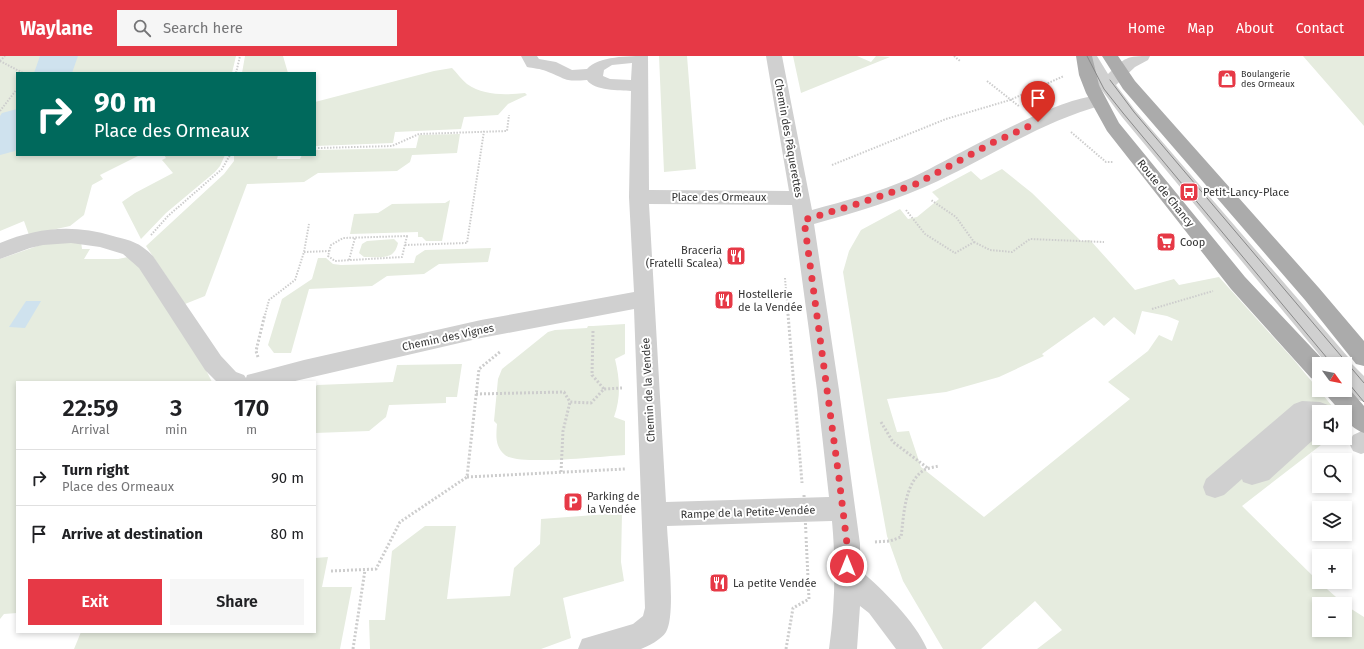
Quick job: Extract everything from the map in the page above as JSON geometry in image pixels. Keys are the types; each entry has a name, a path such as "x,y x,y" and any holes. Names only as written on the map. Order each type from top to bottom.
{"main road":[{"name":"Route de Chancy","path":"1084,56 1088,76 1097,101 1113,127 1238,283 1312,363"},
{"path":"1112,73 1129,85 1312,294 1364,357"},
{"path":"1349,397 1363,436"}],"street":[{"path":"528,56 533,63 550,66 570,76 593,74 595,79 608,84 640,86"},
{"name":"Chemin des Pâquerettes","path":"774,56 804,220 847,544 847,616 843,649"},
{"path":"1089,56 1112,73"},
{"path":"1098,56 1112,73 1138,124 1334,357"},
{"path":"1112,73 1142,56"},
{"name":"Chemin de la Vendée","path":"592,649 639,636 656,624 658,608 649,386 639,197 640,57 613,59 601,64 595,69 593,74"},
{"path":"804,220 916,184 992,143 1060,112 1086,103 1097,101"},
{"name":"Place des Ormeaux","path":"639,197 800,198"},
{"path":"0,251 39,238 71,234 94,238 135,251 146,262 213,363 228,379 233,381"},
{"name":"Chemin des Vignes","path":"258,381 319,365 480,329 644,299"},
{"path":"1331,405 1343,397"},
{"path":"1215,487 1302,411 1312,412"},
{"path":"1252,474 1260,472 1304,434 1312,423"},
{"name":"Rampe de la Petite-Vendée","path":"653,514 842,509"},
{"path":"847,576 878,604 913,649"}],"path":[{"path":"5,56 0,61 21,72"},
{"path":"236,72 240,56"},
{"path":"954,56 960,61"},
{"path":"832,165 946,119 1010,100 1066,75"},
{"path":"0,111 16,91"},
{"path":"318,148 392,146 419,134 507,131 509,115"},
{"path":"405,245 467,243 484,131"},
{"path":"135,251 168,216 219,172 229,156"},
{"path":"916,184 934,203 956,217 974,242 990,250 1012,252 1030,239 1104,242"},
{"path":"892,192 925,234 955,253 974,242"},
{"path":"259,358 256,351 269,300 295,280 304,252 309,224"},
{"path":"407,236 402,257 336,261 328,256 331,244 343,238 355,238 407,236"},
{"path":"349,260 355,238"},
{"path":"304,252 329,251"},
{"path":"784,273 804,495 809,599 793,608 786,649"},
{"path":"1152,309 1238,283"},
{"path":"594,308 592,375 604,388 625,388"},
{"path":"467,477 479,369 514,339 530,320"},
{"path":"570,402 592,403 604,388"},
{"path":"476,394 564,392 570,402 563,432 560,472"},
{"path":"881,422 893,442 929,469"},
{"path":"890,541 901,537 904,511 908,494 917,477 925,470 940,466"},
{"path":"331,571 376,569 400,522 467,477 632,469"},
{"path":"353,649 365,570"}],"shaded area":[{"path":"0,56 236,56 232,72 16,72 16,156 138,156 100,175 103,179 92,185 84,215 70,226 29,235 24,221 0,231"},
{"path":"245,56 283,56 288,72 242,72"},
{"path":"659,56 687,56 696,169 664,172"},
{"path":"793,56 857,56 871,62 876,56 890,57 801,93"},
{"path":"1303,56 1364,56 1364,126"},
{"path":"452,68 467,84 488,93 525,93 527,95 508,104 498,115 464,117 461,129 395,132 393,143 316,146 316,102 434,71"},
{"path":"460,134 457,153 412,155 410,162 397,171 318,173 304,182 247,184 205,296 185,304 146,246 224,174 234,161 234,156 278,156 277,159 300,159 302,156 316,156 316,150 416,148 419,135"},
{"path":"165,156 225,156 220,166 215,172 166,213 141,239 122,202 135,193 173,173 162,160 166,158"},
{"path":"1002,169 1032,193 1081,241 1090,240 1135,290 1174,279 1179,285 1219,277 1312,382 1312,397 1325,397 1331,405 1312,405 1312,445 1321,445 1242,506 1312,575 1312,589 1327,589 1336,597 1312,597 1312,637 1352,637 1352,609 1364,617 1364,649 1037,649 1062,630 1035,601 981,649 943,649 903,581 887,536 871,448 843,272 849,251 861,230 900,209 908,219 917,217 939,199 932,192 971,171 981,180","holes":["1142,311 1167,316 1179,321 1172,341 1159,335 1148,351 1108,382 1130,399 984,517 921,467 909,431 897,432 887,399 946,392 999,377 1044,356 1042,354 1094,317 1104,326 1114,317 1135,335"]},
{"path":"450,200 442,241 426,241 422,237 418,237 418,232 350,234 354,214 378,213 392,204 445,203"},
{"path":"394,239 398,243 396,249 389,256 364,257 359,253 362,244 367,241"},
{"path":"81,241 82,249 90,249 84,259 118,259 133,256 202,362 212,381 16,381 16,613 4,614 0,619 0,259 46,243"},
{"path":"491,248 488,262 439,264 424,274 387,276 372,286 309,289 291,353 274,353 268,345 282,299 312,279 318,258 326,258 333,264 341,265 414,263 416,256 425,250"},
{"path":"625,324 625,354 615,359 618,374 619,395 614,417 625,421 625,455 526,460 505,455 498,445 496,437 497,424 494,421 498,379 502,369 548,332 555,330 587,328 588,326"},
{"path":"462,364 457,397 446,397 446,403 389,405 386,417 369,431 316,433 317,385 393,382 397,365"},
{"path":"622,513 621,562 624,581 563,598 571,638 541,649 370,649 369,620 385,620 392,551 425,526 456,526 447,599 510,596 514,568 540,544 541,519"},
{"path":"328,557 322,587 352,587 340,649 74,649 81,633 316,633 316,558"}],"water":[{"path":"26,301 41,301 25,328 9,327"}],"waterway":[{"path":"53,72 59,56"},
{"path":"0,141 16,124"}],"tram line":[{"path":"1087,56 1104,89 1123,113 1326,357"},
{"path":"1110,80 1134,112 1364,383"},
{"path":"1352,387 1364,402"}],"place":[{"name":"Boulangerie des Ormeaux","path":"1227,79"},
{"name":"Petit-Lancy-Place","path":"1189,192"},
{"name":"Coop","path":"1166,242"},
{"name":"Braceria (Fratelli Scalea)","path":"736,256"},
{"name":"Hostellerie de la Vendée","path":"724,300"},
{"name":"Parking de la Vendée","path":"573,502"},
{"name":"La petite Vendée","path":"719,583"}],"route":[{"path":"847,566 847,544 839,478 804,220 916,184 992,143 1038,122"}]}
